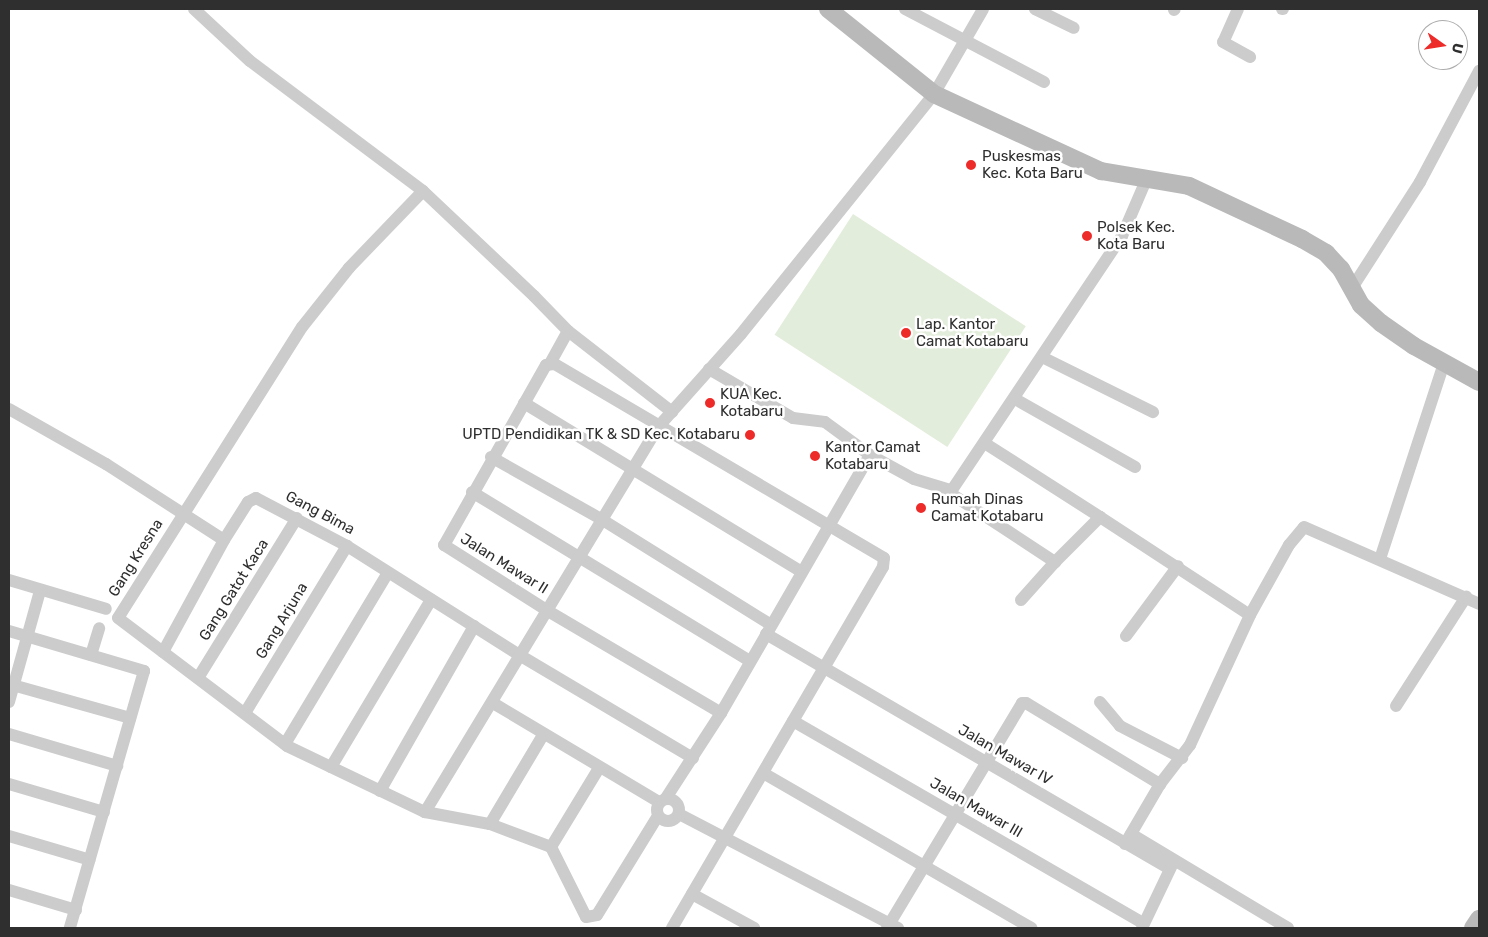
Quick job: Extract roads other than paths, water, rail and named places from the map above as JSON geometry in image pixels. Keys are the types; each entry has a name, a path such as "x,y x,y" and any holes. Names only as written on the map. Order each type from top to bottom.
{"street":[{"path":"194,9 250,61 423,191 568,331 672,412"},
{"path":"828,9 934,94 1045,148 1101,170 1189,186 1302,239 1326,254 1341,269 1361,305 1381,322 1444,363 1479,382"},
{"path":"905,9 966,43 1044,82"},
{"path":"425,812 493,703 601,519 659,426 709,369 934,94 966,43 983,9"},
{"path":"1035,9 1074,28"},
{"path":"1238,9 1223,42 1250,57"},
{"path":"1352,288 1420,182 1479,71"},
{"path":"950,490 986,444 1122,236 1147,178"},
{"name":"Gang Kresna","path":"162,652 118,618 302,327 349,268 423,191"},
{"path":"568,331 472,492 750,661"},
{"path":"1042,357 1153,412"},
{"path":"550,363 884,558 884,562 824,668 672,928"},
{"path":"1380,559 1444,363"},
{"path":"709,369 793,418 825,422 870,455 914,479 950,490"},
{"path":"1015,399 1135,466"},
{"path":"524,403 802,572"},
{"path":"9,408 106,464 182,516 224,540"},
{"path":"986,444 1178,566 1218,596 1250,615"},
{"path":"493,703 599,768 662,800 673,800 679,806 679,814 673,820 666,821 658,816 656,810 662,800 693,758 721,713 870,455"},
{"name":"Jalan Mawar IV","path":"491,458 601,519 824,668 985,762 1128,839 1171,866 1288,928"},
{"path":"950,490 951,495 1055,562"},
{"name":"Jalan Mawar II","path":"472,492 444,545 548,611"},
{"name":"Gang Bima","path":"162,652 224,540 252,499 297,518 347,546 387,574 693,758"},
{"path":"1021,600 1055,562 1100,517"},
{"name":"Gang Gatot Kaca","path":"198,678 297,518"},
{"path":"1128,839 1160,784 1182,758 1250,615 1289,545 1304,527 1479,604"},
{"name":"Gang Arjuna","path":"244,713 347,546"},
{"path":"1126,636 1178,566"},
{"path":"285,744 387,574"},
{"path":"9,580 40,591 106,609"},
{"path":"9,702 11,685 40,591"},
{"path":"1396,706 1466,597"},
{"path":"331,767 431,600"},
{"path":"548,611 721,713"},
{"path":"380,791 474,626"},
{"path":"91,655 99,628"},
{"path":"9,631 144,671 70,928"},
{"path":"162,652 285,744 425,812 490,824 551,847 575,891 584,914 591,917 596,915 658,816"},
{"path":"11,685 130,718"},
{"path":"1100,702 1120,726 1182,758"},
{"path":"679,814 892,927 924,866 1018,707 1026,703 1160,784"},
{"name":"Jalan Mawar III","path":"793,721 1143,926"},
{"path":"9,734 117,766"},
{"path":"490,824 543,735"},
{"path":"551,847 599,768"},
{"path":"763,773 1032,928"},
{"path":"9,784 104,812"},
{"path":"9,836 90,860"},
{"path":"1143,926 1171,866"},
{"path":"9,890 76,910"},
{"path":"692,894 754,928"},
{"path":"1473,928 1479,919"}],"place":[{"name":"Puskesmas Kec. Kota Baru","path":"971,165"},
{"name":"Polsek Kec. Kota Baru","path":"1087,236"},
{"name":"Lap. Kantor Camat Kotabaru","path":"906,333"},
{"name":"KUA Kec. Kotabaru","path":"710,403"},
{"name":"UPTD Pendidikan TK & SD Kec. Kotabaru","path":"750,435"},
{"name":"Kantor Camat Kotabaru","path":"815,456"},
{"name":"Rumah Dinas Camat Kotabaru","path":"921,508"}]}
